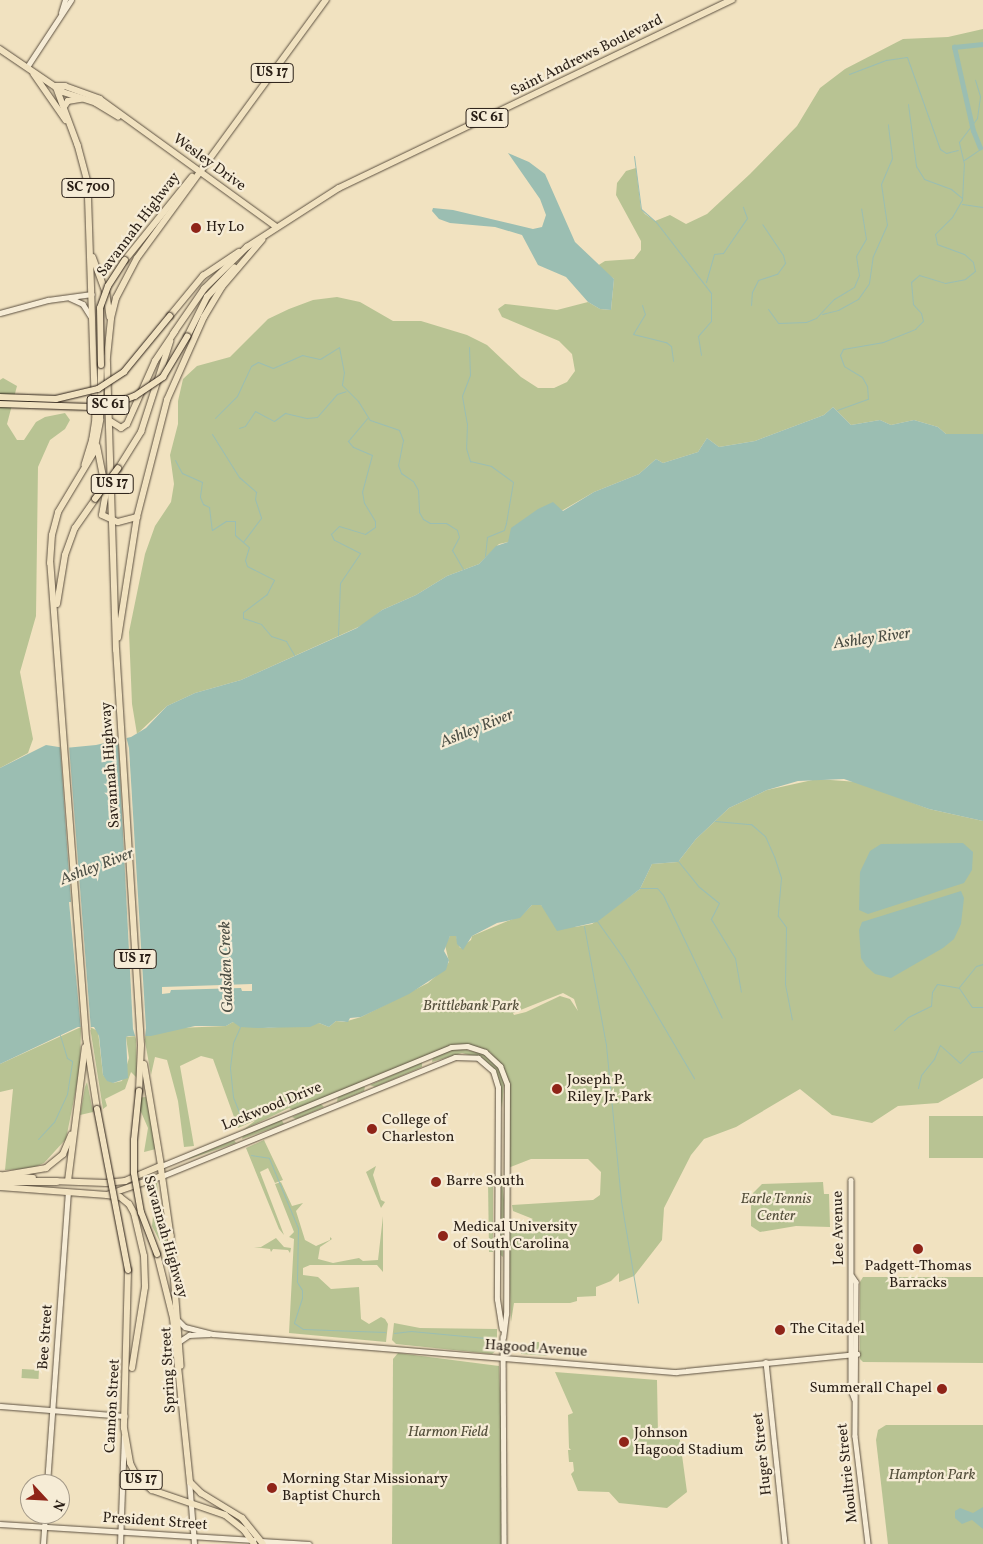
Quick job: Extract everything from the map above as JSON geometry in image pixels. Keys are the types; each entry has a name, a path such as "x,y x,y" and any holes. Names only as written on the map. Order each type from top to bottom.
{"highway":[{"name":"Savannah Highway","path":"181,1377 169,1294 141,1212 134,1173 134,1140 141,1045 116,650 107,357 111,318 128,273 198,171 326,0"},
{"name":"Savannah Highway","path":"128,1270 97,1110 86,1036 57,634 50,563 52,535 58,512 94,452 97,437 101,366 100,308 108,286 125,260 198,171"},
{"path":"110,421 121,428 127,424 155,361 175,331"},
{"path":"97,437 106,492 102,515 113,521 124,522 137,517"},
{"path":"57,634 57,599 65,554 76,528 96,499"},
{"path":"68,1182 86,1036"},
{"path":"141,1045 161,1166"},
{"path":"2,1177 38,1171 54,1163 69,1144 76,1117"},
{"path":"2,1177 56,1181"},
{"path":"107,1195 122,1198 132,1208 144,1256 144,1292 127,1386"},
{"name":"Cannon Street","path":"124,1428 127,1386 128,1270"},
{"name":"Spring Street","path":"181,1377 188,1477"},
{"name":"US 17","path":"124,1428 127,1456 137,1477 158,1494 225,1515 253,1542"},
{"path":"188,1477 200,1493 242,1518 262,1542"}],"main road":[{"name":"Saint Andrews Boulevard","path":"96,499 118,469 141,432 161,362 175,331 204,289 247,247 339,188 732,0"},
{"path":"0,49 56,86"},
{"name":"SC 700","path":"30,69 72,128"},
{"name":"Wesley Drive","path":"56,86 127,120"},
{"name":"Wesley Drive","path":"56,86 65,86 100,99 277,227"},
{"name":"SC 700","path":"56,86 72,128 88,182 96,419 93,439 81,476"},
{"path":"64,107 68,101 86,99"},
{"name":"Saint Andrews Boulevard","path":"116,650 137,517 167,400 204,317 247,256 268,233"},
{"name":"SC 61","path":"0,396 56,399 98,389 128,368 203,276 247,247"},
{"name":"SC 700","path":"91,250 108,300"},
{"name":"SC 61","path":"0,404 91,407 114,404 135,396 163,377 218,283 247,256"},
{"path":"92,294 108,300 111,318"},
{"name":"Lockwood Drive","path":"56,1181 98,1184 125,1180 426,1057 460,1046 489,1054 506,1078 506,1263 502,1337"},
{"name":"Lockwood Drive","path":"0,1187 107,1195 162,1176 429,1067 461,1056 483,1062 496,1078 498,1110 497,1264 502,1337"},
{"path":"426,1057 429,1067"},
{"path":"367,1082 370,1091"},
{"path":"329,1097 332,1106"},
{"path":"498,1110 506,1111"},
{"path":"287,1114 291,1123"},
{"path":"237,1134 241,1143"},
{"path":"184,1157 187,1165"},
{"path":"498,1164 506,1159"},
{"name":"Spring Street","path":"161,1166 179,1322 181,1377"},
{"path":"19,1188 54,1187 58,1184 56,1181"},
{"path":"68,1182 68,1193"},
{"path":"497,1264 506,1263"},
{"name":"Cannon Street","path":"120,1544 124,1428"},
{"name":"Spring Street","path":"188,1477 194,1544"}],"street":[{"path":"61,14 65,0"},
{"path":"30,69 71,0"},
{"path":"0,313 66,297 92,294"},
{"path":"66,297 83,304 92,322"},
{"name":"Lee Avenue","path":"851,1180 852,1276"},
{"name":"Bee Street","path":"49,1474 68,1193"},
{"name":"Moultrie Street","path":"852,1276 854,1400 868,1544"},
{"name":"Hagood Avenue","path":"179,1322 185,1326 213,1334"},
{"name":"Hagood Avenue","path":"180,1341 189,1335 213,1334 504,1360 676,1372 854,1354"},
{"path":"502,1337 504,1360 504,1544"},
{"name":"Huger Street","path":"766,1362 785,1544"},
{"path":"0,1406 125,1416"},
{"name":"President Street","path":"0,1524 253,1542 309,1544"},
{"path":"43,1544 44,1524"}],"green space":[{"path":"983,29 983,434 946,434 938,427 914,420 891,425 880,420 851,425 833,407 824,415 755,441 719,447 707,438 698,452 663,463 656,459 639,474 594,492 508,542 499,544 479,564 447,576 416,595 382,610 365,624 241,680 195,693 167,706 137,734 132,704 129,632 145,554 155,526 171,502 174,484 170,455 178,424 178,401 183,379 197,366 230,357 268,319 313,300 337,297 360,302 393,321 421,321 467,335 487,345 521,377 538,388 554,388 567,382 575,371 572,354 559,341 502,317 498,309 505,304 557,310 588,302 600,309 611,310 614,279 597,266 605,261 634,259 641,250 641,241 616,195 617,183 626,171 636,168 641,209 645,214 655,221 670,215 686,224 707,214 750,174 797,126 820,88 845,69 903,39 948,37"},
{"path":"3,378 17,386 7,424 17,440 24,440 36,422 45,417 65,413 70,420 65,429 50,440 38,467 36,616 20,672 33,739 28,753 0,768 0,380"},
{"name":"Brittlebank Park","path":"817,779 858,782 929,809 983,821 983,1078 938,1103 898,1106 872,1123 832,1115 800,1089 736,1127 704,1139 691,1155 664,1208 662,1240 634,1276 619,1282 619,1273 611,1281 596,1287 596,1296 577,1297 577,1301 570,1303 514,1303 511,1322 508,1226 517,1227 533,1219 513,1211 512,1205 593,1200 600,1195 601,1172 588,1159 531,1159 508,1168 507,1078 490,1052 464,1044 293,1110 289,1108 243,1130 256,1120 238,1128 213,1059 201,1056 180,1066 194,1146 184,1147 178,1101 167,1060 155,1057 151,1075 144,1036 178,1028 226,1026 233,1022 268,1028 319,1023 329,1027 336,1021 344,1022 361,1017 428,983 444,969 449,962 445,945 450,936 456,936 460,948 471,940 472,936 522,915 532,905 541,905 575,927 592,924 640,889 652,864 678,862 696,839 729,808 767,790","holes":["563,993 574,999 578,1011 570,999 560,996 526,1012 514,1015 513,1013"]},
{"path":"81,1027 80,1069 66,1139 44,1163 30,1169 5,1170 13,1089 0,1092 0,1064"},
{"path":"90,1027 98,1031 103,1075 113,1083 122,1081 129,1058 126,1037 136,1036 137,1078 131,1072 125,1089 105,1099 107,1106 103,1109"},
{"path":"457,1048 486,1054 499,1068 504,1083 502,1108 497,1073 483,1059 462,1053 432,1062 433,1057"},
{"path":"422,1063 422,1067 375,1087 370,1085"},
{"path":"87,1082 93,1112 80,1115 85,1087"},
{"path":"362,1086 365,1087 364,1091 337,1102 338,1096"},
{"path":"145,1089 156,1149 144,1152 148,1128 135,1098 146,1097"},
{"path":"320,1103 324,1107 296,1119 292,1117"},
{"path":"929,1116 983,1116 983,1158 929,1158"},
{"path":"281,1119 284,1124 242,1139 243,1136"},
{"path":"234,1140 236,1143 189,1159 189,1158"},
{"path":"264,1140 283,1180 275,1183 268,1168 260,1172 284,1235 279,1229 246,1148"},
{"path":"376,1166 373,1175 381,1200 385,1202 381,1208 366,1172"},
{"path":"501,1171 504,1200 503,1257 499,1254"},
{"path":"493,1178 493,1252 489,1252 488,1182"},
{"path":"157,1181 160,1216 172,1265 152,1226 154,1206 150,1199"},
{"path":"281,1182 292,1206 303,1203 296,1211 305,1240 316,1246 330,1240 330,1237 332,1239 320,1247 318,1259 333,1263 359,1258 363,1261 378,1260 383,1216 383,1272 377,1265 310,1265 303,1268 303,1275 318,1277 331,1289 359,1287 361,1319 369,1324 381,1317 385,1319 388,1324 386,1342 289,1333 294,1239 289,1237 294,1232 275,1184"},
{"name":"Earle Tennis Center","path":"823,1182 824,1194 829,1194 830,1227 796,1226 760,1232 751,1226 753,1193 762,1184"},
{"path":"276,1238 284,1247 291,1248 290,1253 288,1250 273,1249 271,1252 270,1249 254,1247 261,1247"},
{"path":"863,1277 983,1277 983,1363 863,1362 860,1359 860,1282"},
{"path":"394,1323 420,1328 497,1329 497,1350 492,1354 396,1344 392,1340"},
{"path":"532,1342 539,1342 539,1353 548,1356 521,1354 521,1343 524,1347 532,1348"},
{"name":"Harmon Field","path":"398,1353 499,1366 503,1469 501,1544 392,1544 393,1359"},
{"path":"22,1369 39,1370 39,1379 22,1378"},
{"name":"Johnson Hagood Stadium","path":"555,1372 657,1380 658,1435 679,1433 687,1492 667,1508 619,1503 609,1492 578,1491 571,1474 574,1471 573,1462 569,1462 568,1450 571,1450 569,1448 568,1415 573,1413"},
{"name":"Hampton Park","path":"886,1425 983,1425 983,1544 888,1544 876,1440 878,1430"}],"water":[{"path":"508,153 529,162 545,174 575,242 614,279 611,310 600,309 588,302 566,277 538,265 522,235 495,227 450,223 439,219 432,211 433,208 453,210 533,229 542,227 546,215 540,199"},
{"name":"Ashley River","path":"833,407 851,425 880,420 891,425 914,420 938,427 946,434 983,434 983,821 929,809 844,779 798,781 767,790 729,808 696,839 678,862 652,864 640,889 597,922 557,931 541,905 532,905 520,918 497,923 472,936 463,950 457,944 456,936 450,936 444,951 449,960 446,970 409,994 361,1017 350,1018 348,1022 336,1021 329,1027 319,1023 310,1027 257,1028 240,1027 233,1022 226,1026 195,1026 151,1036 129,1036 126,1037 128,1078 113,1083 107,1081 103,1075 99,1036 94,1027 78,1027 0,1064 0,768 46,745 65,748 96,745 131,737 146,728 167,706 195,693 241,680 357,628 382,610 416,595 447,576 479,564 496,546 508,542 511,528 538,509 553,502 563,511 594,492 639,474 656,459 663,463 698,452 707,438 719,447 755,441 824,415"},
{"path":"963,843 973,852 972,870 964,883 868,914 859,910 860,872 870,851 881,844"},
{"path":"961,891 964,898 961,924 954,939 943,948 891,978 875,974 866,966 861,958 859,930 862,922"},
{"path":"983,1507 983,1529 972,1520 962,1524 955,1518 955,1511 960,1508 973,1513"}],"pier":[{"path":"118,736 126,736 129,748 146,1028 145,1039 141,1040 136,1039 133,1029"},
{"path":"60,745 69,745 91,1030 81,1030 69,902 71,902"},
{"path":"252,984 252,991 242,991 241,988 171,990 170,993 162,994 162,987"}],"waterway":[{"path":"980,148 973,131 954,47 983,44"},
{"path":"849,74 886,60 907,57 940,149 946,153 958,150"},
{"path":"837,410 868,399 867,386 862,377 844,366 840,355 843,349 883,342 915,329 923,321 921,313 913,304 911,282 919,275 945,283 965,279 975,271 973,262 964,254 937,244 935,234 952,217 962,200 964,164 959,142 977,118 980,96 975,80"},
{"path":"908,104 916,166 924,179 951,189 962,198"},
{"path":"822,314 838,310 858,299 869,283 873,256 887,225 881,184 892,158 888,124"},
{"path":"964,160 983,147"},
{"path":"634,156 641,209 656,222 711,293 711,321 698,336 701,355"},
{"path":"962,204 983,207"},
{"path":"706,282 714,254 723,253 747,218 743,207"},
{"path":"768,309 778,323 806,322 816,318 834,299 854,287 859,275 856,256 866,239 861,208"},
{"path":"751,305 752,292 758,280 777,274 785,263 783,255 762,224"},
{"path":"642,305 645,314 633,334 666,342 671,346 673,361"},
{"path":"215,418 237,396 251,366 258,362 273,368 302,355 320,359 339,347 344,372 342,385 358,401 370,420 399,430 403,440 398,465 401,473 413,481 418,490 419,512 423,519 430,523 446,523 457,530 459,537 452,550 463,569"},
{"path":"469,347 470,375 462,396 467,423 466,448 470,461 491,466 513,482 504,530 487,537 485,556"},
{"path":"239,428 245,426 255,411 274,421 285,413 307,418 317,417 337,394 346,391"},
{"path":"338,635 340,583 360,553 334,540 331,534 339,526 365,534 375,527 375,521 364,503 362,492 372,455 353,447 348,441 367,418"},
{"path":"212,434 239,477 256,492 255,499 261,518 243,542"},
{"path":"175,460 182,473 202,482 200,497 203,504 209,507 212,530 226,521 235,521 235,535 249,547 245,560 247,566 274,580 267,594 243,612 243,618 261,624 271,636 286,641 294,655"},
{"path":"715,821 751,824 765,836 774,856 781,878 778,916 786,927 785,984 792,1019"},
{"path":"678,861 698,886 719,903 711,919 735,958 741,991"},
{"path":"640,888 657,888 663,895 722,1018"},
{"path":"597,921 622,956 694,1078"},
{"path":"584,926 606,1045 621,1201 638,1303"},
{"path":"959,987 976,966 983,964"},
{"path":"894,1030 908,1017 931,1006 932,992 937,984 959,988"},
{"path":"959,988 972,1007 983,1007"},
{"name":"Gadsden Creek","path":"240,1027 233,1043 230,1068 233,1097 243,1122"},
{"path":"38,1139 54,1122 67,1094 72,1061 67,1058 60,1035"},
{"path":"918,1088 921,1075 934,1059 940,1045 960,1063 971,1052 983,1051"},
{"name":"Gadsden Creek","path":"251,1155 269,1158 298,1228 297,1282 302,1290 302,1298 294,1323 303,1329 385,1332"},
{"name":"Gadsden Creek","path":"394,1333 411,1331 486,1338"}],"place":[{"name":"Hy Lo","path":"196,228"},
{"name":"Joseph P. Riley Jr. Park","path":"557,1089"},
{"name":"College of Charleston","path":"372,1129"},
{"name":"Barre South","path":"436,1182"},
{"name":"Medical University of South Carolina","path":"443,1236"},
{"name":"Padgett-Thomas Barracks","path":"918,1249"},
{"name":"The Citadel","path":"780,1330"},
{"name":"Summerall Chapel","path":"942,1389"},
{"name":"Johnson Hagood Stadium","path":"624,1442"},
{"name":"Morning Star Missionary Baptist Church","path":"272,1488"}]}
